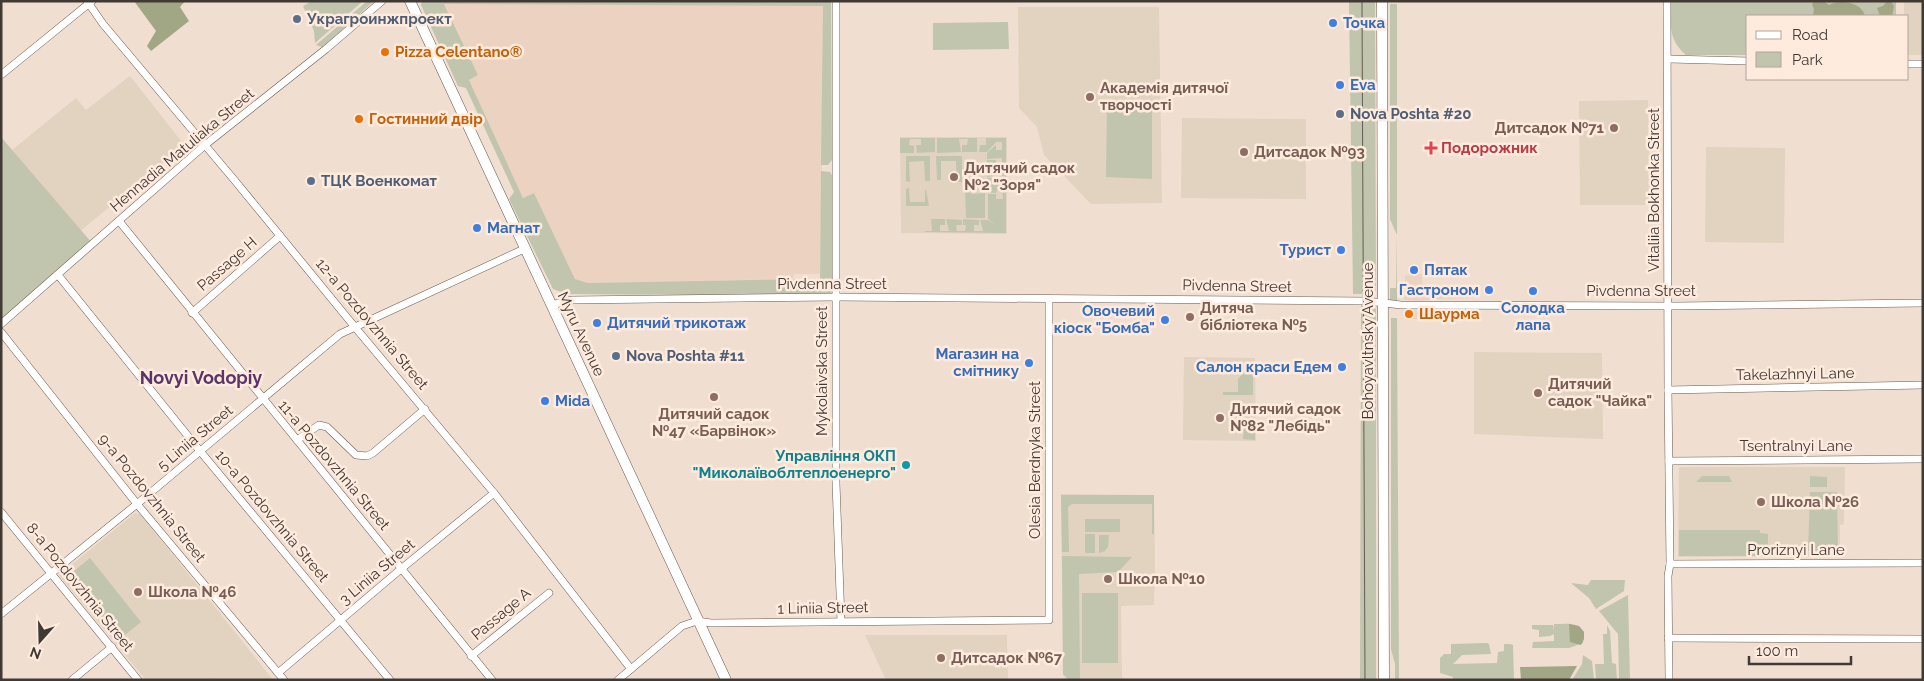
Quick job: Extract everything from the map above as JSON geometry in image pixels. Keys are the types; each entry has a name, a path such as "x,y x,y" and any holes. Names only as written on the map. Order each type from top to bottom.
{"main road":[{"name":"Myru Avenue","path":"410,1 726,680"},
{"name":"Bohoyavltnsky Avenue","path":"1382,1 1384,680"}],"street":[{"name":"Hennadia Matuliaka Street","path":"1,324 205,145 326,49 382,1"},
{"name":"Mykolaivska Street","path":"836,1 836,483 841,621"},
{"name":"Vitaliia Bokhonka Street","path":"1668,1 1669,680"},
{"name":"12-a Pozdovzhnia Street","path":"89,2 103,24 494,493 630,670"},
{"path":"1,75 89,2"},
{"path":"1669,59 1746,61"},
{"path":"1909,64 1923,64"},
{"name":"11-a Pozdovzhnia Street","path":"119,221 492,680"},
{"name":"Passage H","path":"192,313 280,236"},
{"name":"5 Liniia Street","path":"1,614 137,504 340,334 524,249"},
{"name":"10-a Pozdovzhnia Street","path":"58,275 200,451 390,680"},
{"name":"Pivdenna Street","path":"551,304 572,300 836,297 1367,301 1401,306 1668,306 1923,303"},
{"name":"Olesia Berdnyka Street","path":"1050,299 1050,620"},
{"name":"9-a Pozdovzhnia Street","path":"1,332 137,504 284,680"},
{"name":"Takelazhnyi Lane","path":"1668,390 1923,385"},
{"path":"296,440 319,425 323,425 356,455 367,456 425,409"},
{"name":"Tsentralnyi Lane","path":"1669,461 1923,459"},
{"name":"3 Liniia Street","path":"278,673 494,493"},
{"name":"8-a Pozdovzhnia Street","path":"1,512 138,680"},
{"name":"Proriznyi Lane","path":"1670,564 1923,563"},
{"name":"Passage A","path":"471,656 549,592"},
{"name":"1 Liniia Street","path":"697,621 711,623 1050,620"},
{"path":"618,680 682,626 697,621"},
{"path":"1668,638 1923,638"},
{"path":"72,680 112,648"}],"shaded area":[{"path":"1904,1 1923,1 1923,55 1909,55 1909,15 1904,15"},
{"path":"444,3 824,6 820,274 794,274 793,279 588,283 575,279 534,193 523,198 469,80 478,75"},
{"name":"Академія дитячої творчості","path":"1018,7 1159,7 1162,203 1091,204 1044,155 1037,127 1019,108"},
{"path":"130,76 185,146 80,231 12,150 76,98 86,110"},
{"name":"Дитсадок №71","path":"1648,100 1650,205 1580,205 1579,101"},
{"name":"Дитсадок №93","path":"1182,118 1306,119 1306,199 1181,198"},
{"name":"Дитячий садок №2 \"Зоря\"","path":"900,137 1007,137 1007,234 901,233"},
{"path":"1706,147 1785,148 1784,243 1705,242"},
{"path":"1422,274 1422,284 1426,284 1426,290 1473,291 1472,298 1425,301 1404,300 1405,276"},
{"path":"1437,310 1437,319 1417,317 1417,319 1409,319 1409,317 1406,317 1407,311"},
{"name":"Дитячий садок \"Чайка\"","path":"1474,352 1602,353 1603,439 1474,434"},
{"name":"Дитячий садок №82 \"Лебідь\"","path":"1184,357 1255,358 1256,441 1183,440"},
{"name":"Школа №26","path":"1679,467 1845,467 1844,524 1840,525 1840,554 1838,556 1678,557"},
{"name":"Школа №10","path":"1061,494 1154,495 1154,605 1121,606 1122,679 1068,680 1063,675"},
{"name":"Школа №46","path":"135,513 140,514 243,642 204,680 146,680 59,575"},
{"name":"Дитсадок №67","path":"865,635 1007,635 1008,680 886,680"},
{"path":"243,642 273,680 204,680"}],"green space":[{"path":"134,1 185,1 180,7 189,21 151,51 147,46 156,31"},
{"path":"312,1 363,1 315,43 314,31 303,6"},
{"path":"367,1 374,1 324,46 316,45"},
{"path":"422,1 831,1 832,160 828,165 821,165 823,6 444,4 478,75 469,80 523,198 534,193 575,279 588,283 809,279 809,283 820,283 821,171 830,172 833,177 832,294 830,296 567,294 553,289 509,199 514,192 466,88 458,86 421,5"},
{"path":"1349,1 1375,1 1376,290 1372,294 1353,294"},
{"path":"1671,1 1896,1 1896,15 1746,15 1746,55 1686,55 1673,37"},
{"path":"1815,1 1823,1 1829,5 1839,2 1850,3 1859,7 1865,15 1813,15 1812,4"},
{"path":"1887,1 1891,2 1894,6 1892,15 1880,15 1877,8 1883,6"},
{"path":"1390,4 1397,4 1397,235 1390,219"},
{"path":"1008,22 1009,49 933,50 933,23"},
{"path":"1107,103 1152,105 1152,179 1106,177"},
{"path":"1,137 92,243 1,319"},
{"path":"900,138 935,138 935,152 917,153 916,145 921,145 921,139 910,139 909,145 914,146 914,153 900,153"},
{"path":"937,138 977,138 977,152 962,152 962,145 967,145 968,139 959,139 961,152 937,153"},
{"path":"986,138 1006,138 1006,233 925,232 932,231 931,219 945,219 945,225 940,225 940,231 949,231 946,219 962,220 962,225 956,225 957,231 965,231 966,225 963,225 963,219 979,220 979,225 974,225 974,231 983,231 980,220 988,220 997,226 988,219 988,194 996,194 996,199 1003,199 1002,190 997,190 996,193 987,192 987,178 996,178 996,183 1003,183 1002,174 987,177 987,160 996,160 996,167 1002,167 1002,158 987,159 987,153 996,145 996,150 1002,150 1002,142 996,142 987,152 979,152 980,145 986,145"},
{"path":"906,156 930,156 930,181 925,181 924,161 909,162 910,182 906,181"},
{"path":"936,156 962,156 962,182 957,182 956,161 941,161 941,180 937,180"},
{"path":"909,188 910,202 925,202 926,190 929,206 906,206 906,189"},
{"path":"965,190 972,194 985,193 985,218 966,218"},
{"path":"1397,235 1397,303 1390,301 1390,288 1396,288"},
{"path":"1361,304 1371,305 1376,309 1376,680 1360,680"},
{"path":"1391,318 1397,318 1399,680 1395,680 1395,664 1391,649"},
{"path":"1246,370 1253,370 1253,395 1223,395 1223,392 1238,392 1238,379"},
{"path":"1255,419 1255,440 1243,439 1244,428 1240,428 1241,423 1246,420"},
{"path":"1702,476 1729,476 1732,482 1696,482"},
{"path":"1810,476 1827,477 1827,487 1810,487"},
{"path":"1810,492 1837,492 1838,551 1808,551"},
{"path":"1061,495 1154,495 1154,534 1152,534 1152,504 1072,504 1068,507 1069,552 1062,552"},
{"path":"1085,519 1120,519 1120,532 1085,532"},
{"path":"1679,530 1760,530 1760,533 1768,534 1768,556 1679,556"},
{"path":"1085,534 1095,534 1095,553 1085,553"},
{"path":"1099,535 1109,535 1108,547 1105,551 1099,553"},
{"path":"1062,556 1132,557 1118,572 1079,574 1080,680 1069,680 1063,674"},
{"path":"90,558 141,622 120,639 68,576"},
{"path":"1591,580 1625,580 1624,591 1596,609 1589,598 1571,583 1588,585"},
{"path":"1082,593 1118,593 1118,663 1082,663"},
{"path":"1628,595 1630,680 1619,680 1618,634 1599,611"},
{"path":"1554,624 1578,626 1584,632 1583,643 1569,648 1532,648 1533,642 1554,641 1554,634 1539,637 1539,630 1532,629 1532,625 1553,625 1553,631"},
{"path":"1569,624 1579,626 1584,632 1584,639 1581,645 1570,642"},
{"path":"1607,625 1610,631 1612,663 1616,664 1617,680 1596,680 1595,664 1604,664 1603,634 1607,634"},
{"path":"1451,644 1489,644 1491,654 1462,655 1453,664 1497,663 1498,652 1504,651 1504,644 1510,644 1513,645 1514,680 1453,680 1453,677 1440,673 1440,658 1444,654 1451,654"},
{"path":"1583,655 1592,661 1594,680 1572,680 1582,664"},
{"path":"1577,666 1569,680 1521,680 1520,667"}],"tram line":[{"path":"1362,1 1365,680"}],"place":[{"name":"Украгроинжпроект","path":"297,19"},
{"name":"Точка","path":"1333,23"},
{"name":"Pizza Celentano®","path":"385,52"},
{"name":"Eva","path":"1340,85"},
{"name":"Академія дитячої творчості","path":"1090,97"},
{"name":"Nova Poshta #20","path":"1340,114"},
{"name":"Гостинний двір","path":"359,119"},
{"name":"Дитсадок №71","path":"1614,128"},
{"name":"Подорожник","path":"1431,148"},
{"name":"Дитсадок №93","path":"1244,152"},
{"name":"Дитячий садок №2 \"Зоря\"","path":"954,177"},
{"name":"ТЦК Военкомат","path":"311,181"},
{"name":"Магнат","path":"477,228"},
{"name":"Турист","path":"1341,250"},
{"name":"Пятак","path":"1414,270"},
{"name":"Гастроном","path":"1489,290"},
{"name":"Солодка лапа","path":"1533,291"},
{"name":"Шаурма","path":"1409,314"},
{"name":"Дитяча бібліотека №5","path":"1190,317"},
{"name":"Овочевий кіоск \"Бомба\"","path":"1165,320"},
{"name":"Дитячий трикотаж","path":"597,323"},
{"name":"Nova Poshta #11","path":"616,356"},
{"name":"Магазин на смітнику","path":"1029,363"},
{"name":"Салон краси Едем","path":"1342,367"},
{"name":"Дитячий садок \"Чайка\"","path":"1538,393"},
{"name":"Дитячий садок №47 «Барвінок»","path":"714,397"},
{"name":"Mida","path":"545,401"},
{"name":"Дитячий садок №82 \"Лебідь\"","path":"1220,418"},
{"name":"Управління ОКП \"Миколаївоблтеплоенерго\"","path":"906,465"},
{"name":"Школа №26","path":"1761,502"},
{"name":"Школа №10","path":"1108,579"},
{"name":"Школа №46","path":"138,592"},
{"name":"Дитсадок №67","path":"941,658"}],"district":[{"name":"Novyi Vodopiy","path":"201,377"}]}
